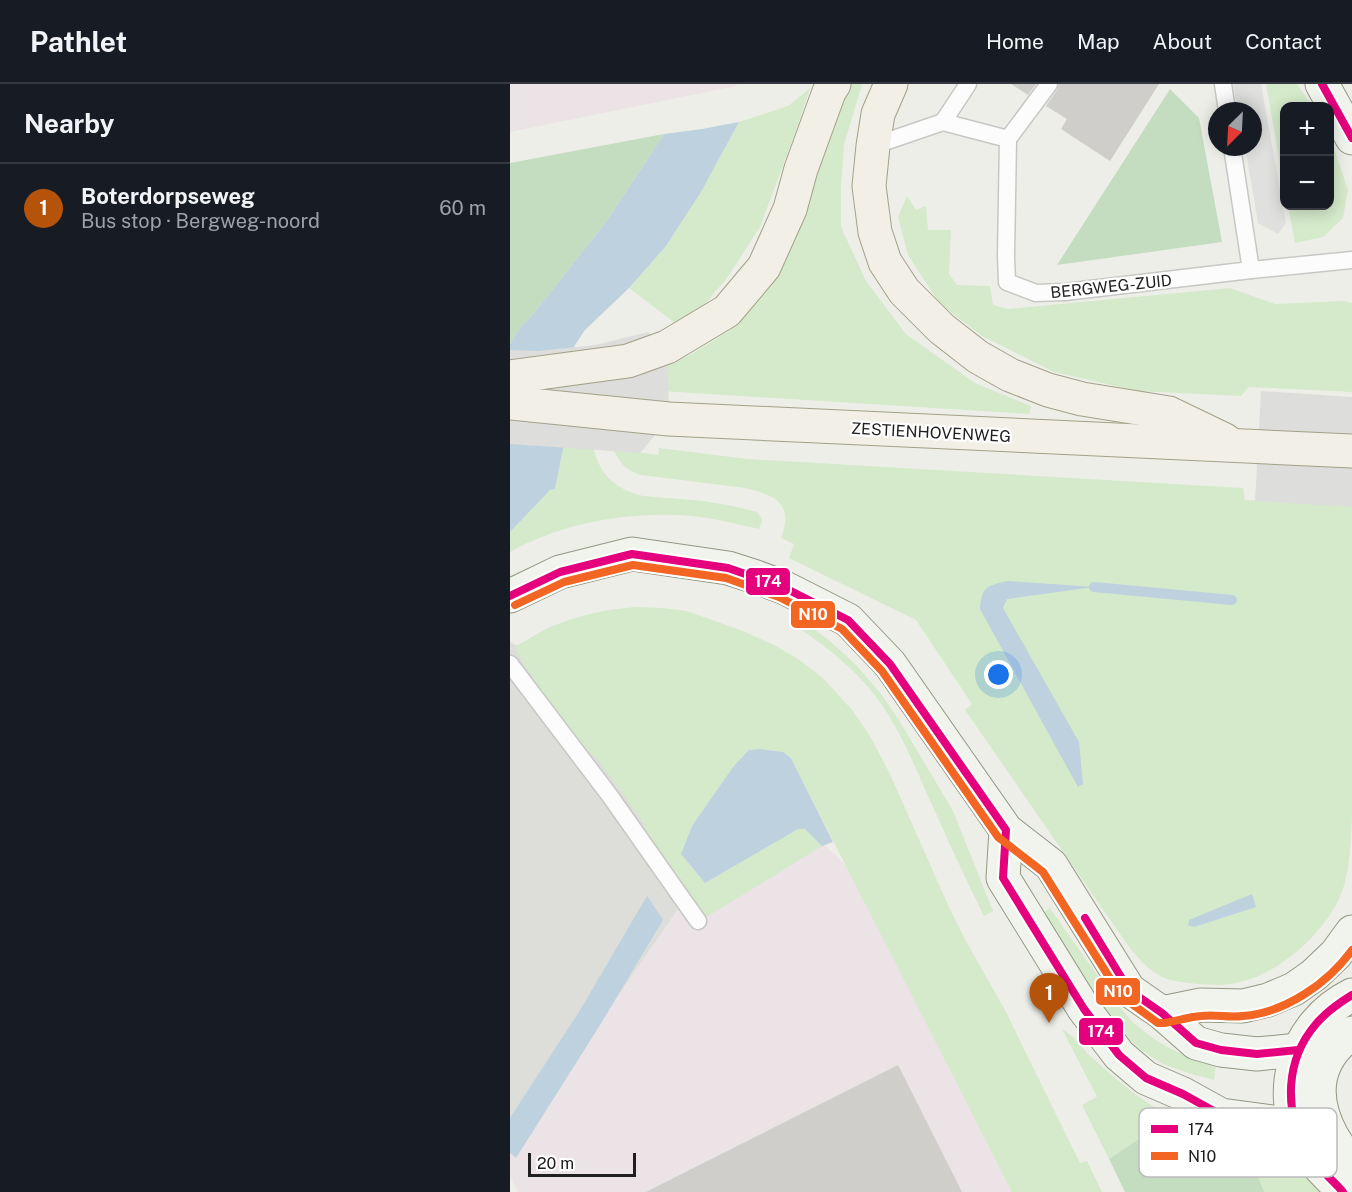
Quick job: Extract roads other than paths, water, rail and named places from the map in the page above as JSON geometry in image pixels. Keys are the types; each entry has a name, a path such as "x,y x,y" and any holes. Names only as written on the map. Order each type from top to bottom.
{"main road":[{"path":"510,377 628,361 668,347 727,311 764,267 790,208 801,169 834,84"},
{"path":"891,84 878,114 869,186 875,232 885,262 904,291 942,329 978,357 1010,375 1048,390 1082,399 1169,413 1249,447"},
{"name":"ZESTIENHOVENWEG","path":"510,403 669,419 1352,451"}],"street":[{"path":"1322,84 1352,138"},
{"path":"510,596 560,572 632,554 728,568 783,587 848,620 890,664 1006,830 1051,865 1129,990 1162,1013 1196,1043 1221,1050 1257,1054 1298,1050"},
{"path":"1006,830 1003,878 1084,1009 1119,1055 1146,1078 1183,1094 1222,1093 1293,1108"},
{"path":"1162,1013 1201,1005 1243,1006 1268,1000 1294,989 1314,975 1335,954 1352,932"},
{"path":"1302,1108 1292,1070 1298,1050 1316,1023 1329,1009 1352,995"},
{"path":"1304,1108 1318,1096 1319,1078 1330,1054 1342,1040 1352,1033"},
{"path":"1337,1144 1352,1162"},
{"path":"1329,1177 1343,1192"}],"lane":[{"path":"943,122 968,84"},
{"path":"873,146 943,122 1008,139 1049,84"},
{"path":"1223,84 1226,102"},
{"name":"BERGWEG-ZUID","path":"1008,139 1007,282 1036,293 1065,292 1352,260"},
{"path":"1233,156 1251,270"},
{"path":"510,664 610,796 698,921"}],"water":[{"path":"739,122 701,192 666,246 629,288 585,330 569,354 564,444 555,489 550,490 510,532 510,344 521,327 606,222 664,134"},
{"path":"1007,581 1094,587 1007,599 1003,608 1079,742 1083,784 1078,787 980,609 982,596 986,589 994,584"},
{"path":"749,750 783,752 791,758 833,842 822,846 805,829 798,829 705,883 681,854 692,826 733,767"},
{"path":"1252,894 1256,907 1194,927 1188,925 1189,920"},
{"path":"647,896 663,920 516,1158 510,1153 510,1118 579,1012"}],"waterway":[{"path":"1094,587 1232,600"}],"place":[{"name":"Boterdorpseweg","path":"1049,1023"}]}
